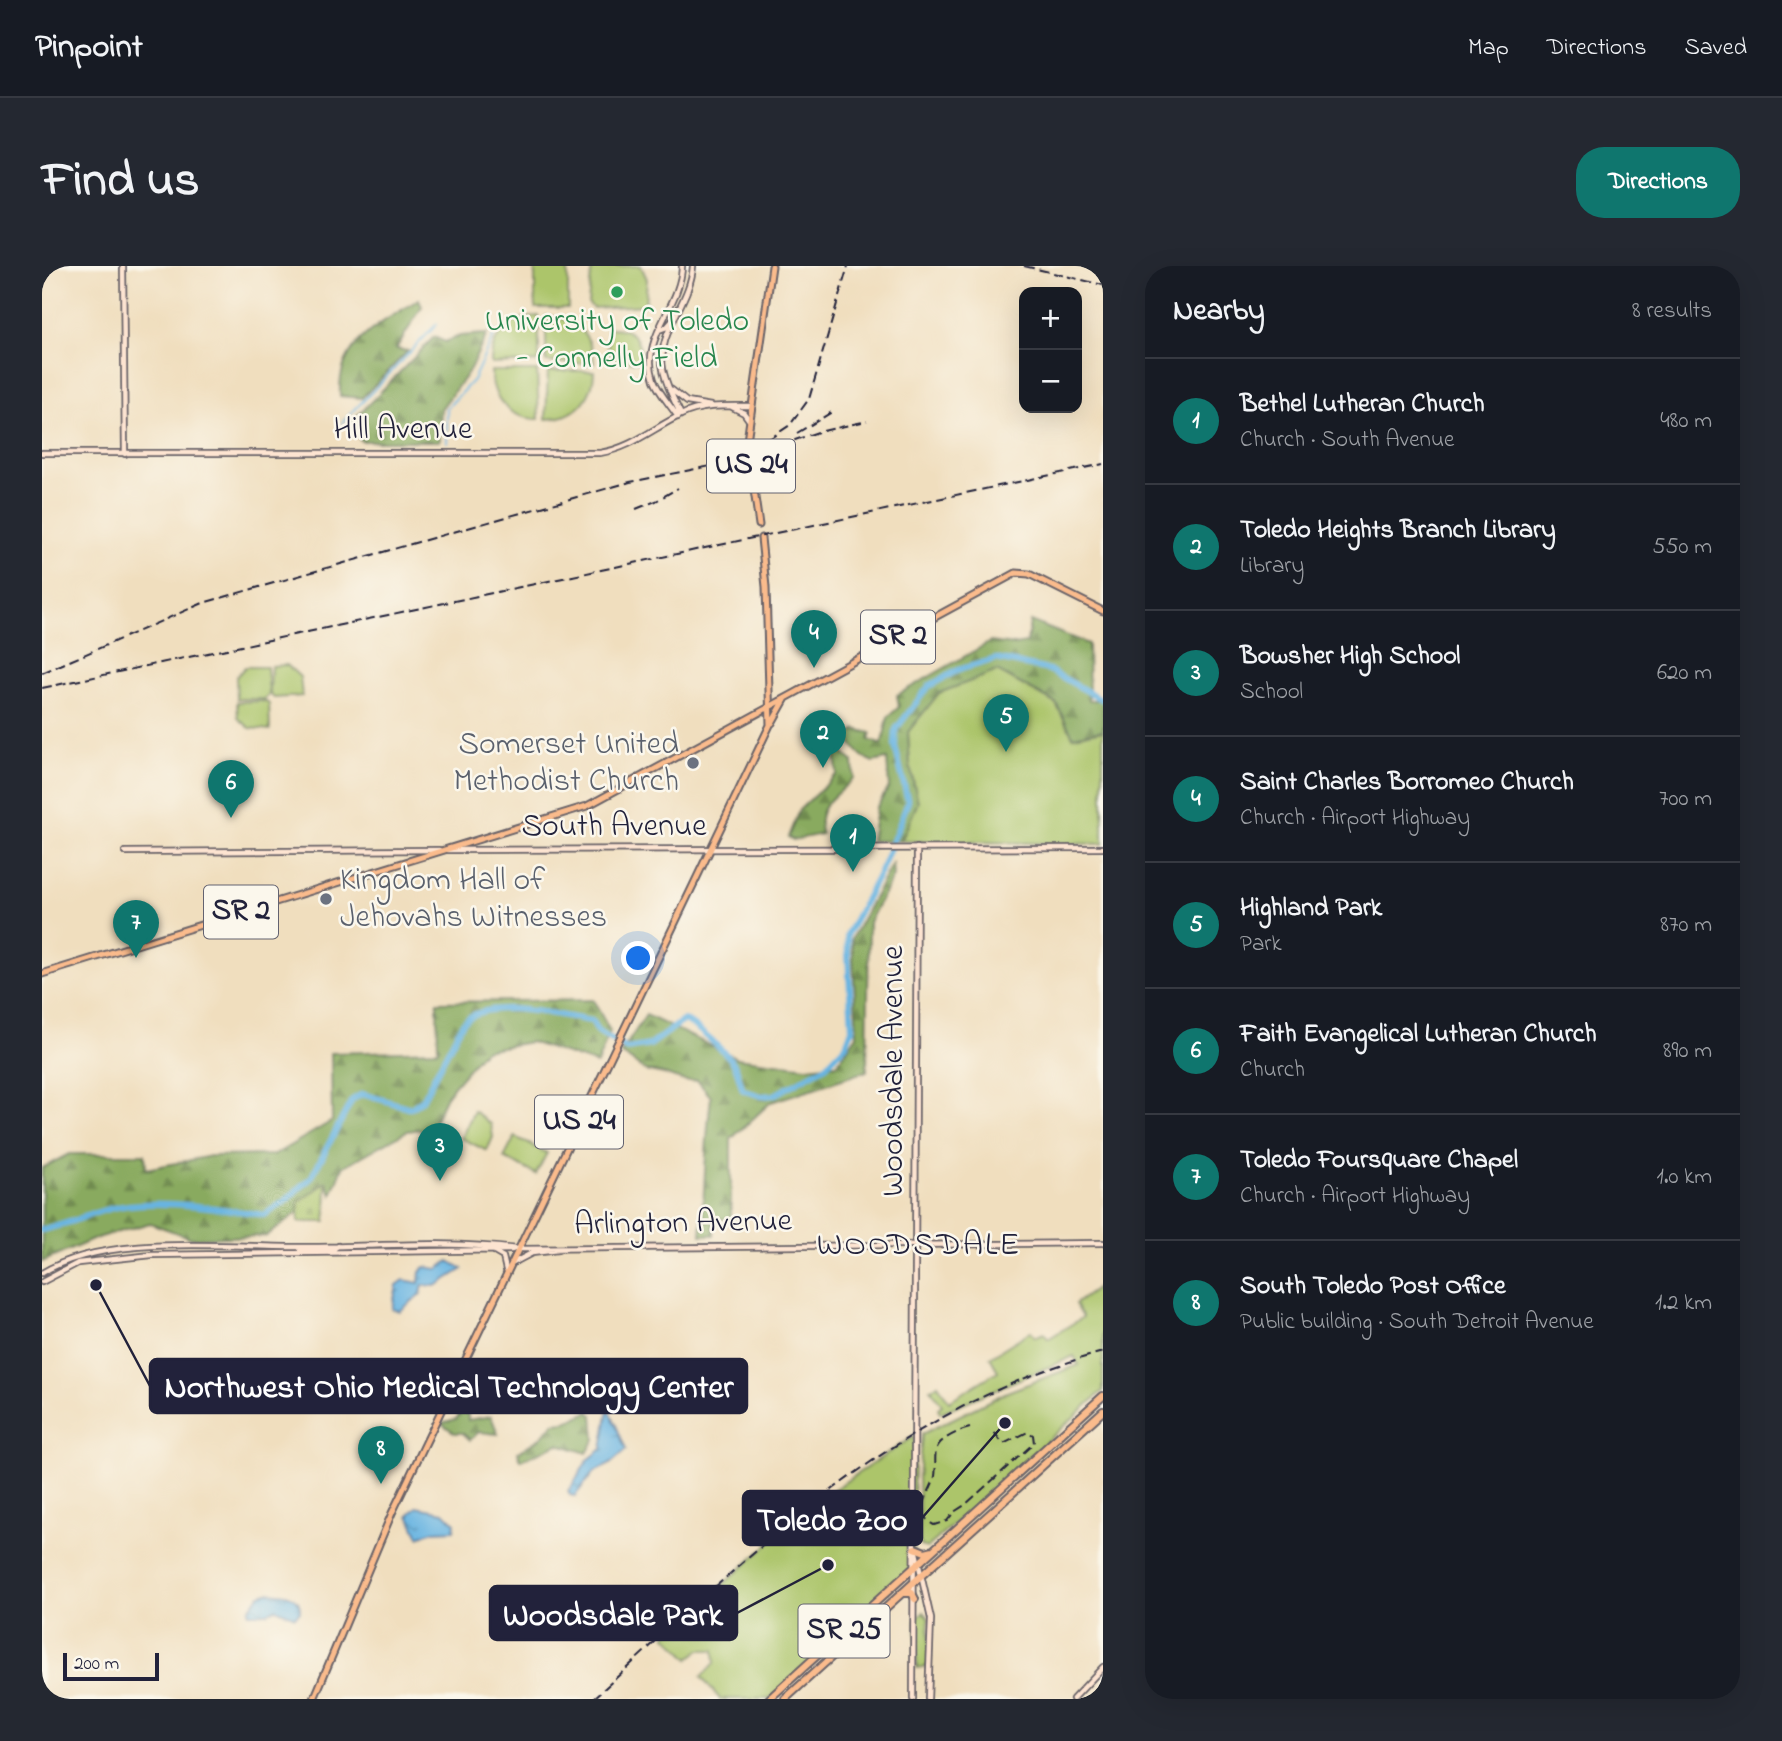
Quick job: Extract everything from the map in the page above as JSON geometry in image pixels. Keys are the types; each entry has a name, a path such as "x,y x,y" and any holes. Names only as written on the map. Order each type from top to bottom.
{"highway":[{"name":"SR 25","path":"785,1699 914,1582 934,1549 1103,1395"},
{"name":"SR 25","path":"769,1699 913,1568 921,1569 1103,1411"},
{"path":"921,1569 957,1529"},
{"path":"915,1547 925,1552 934,1549"},
{"path":"902,1593 912,1593 915,1599"}],"main road":[{"name":"US 24","path":"759,525 747,441 772,266"},
{"name":"US 24","path":"314,1699 373,1554 507,1268 770,726 766,587 761,538"},
{"name":"SR 2","path":"42,974 587,806 1013,574 1032,575 1103,611"},
{"path":"767,681 772,694 784,699 770,726"}],"street":[{"path":"123,266 125,454"},
{"path":"679,416 658,387 652,371 652,349 678,290 682,266"},
{"path":"679,416 663,369 664,345 691,279 691,266"},
{"path":"659,330 667,327 680,311"},
{"path":"652,371 658,374 663,369"},
{"path":"666,379 683,400 715,407"},
{"path":"731,406 744,413 750,423"},
{"name":"Hill Avenue","path":"42,453 600,453 635,443 679,416 715,407 752,406"},
{"name":"Woodsdale Avenue","path":"913,1699 917,1244 914,848"},
{"name":"South Avenue","path":"125,852 1103,848"},
{"name":"Arlington Avenue","path":"42,1282 68,1267 96,1260 174,1254 1103,1242"},
{"name":"Arlington Avenue","path":"42,1273 82,1254 127,1249 464,1243 516,1249"},
{"path":"247,1254 332,1250 338,1246"},
{"path":"492,1251 503,1257 507,1268 532,1253 562,1248"},
{"name":"Woodsdale Avenue","path":"915,1547 931,1619 928,1699"},
{"path":"1073,1699 1103,1667"}],"green space":[{"path":"535,266 568,266 568,308 535,308"},
{"name":"University of Toledo - Connelly Field","path":"592,266 641,266 647,279 645,305 593,308 588,303"},
{"path":"419,299 422,307 396,349 408,351 362,398 340,396 341,377 353,348 376,327"},
{"path":"539,316 539,362 491,364 494,344 504,330 519,320"},
{"path":"546,316 574,324 586,336 594,364 546,362"},
{"path":"608,328 629,332 637,340 641,362 609,360"},
{"path":"487,334 469,371 441,409 440,441 361,441 349,424 434,337 445,342 460,336"},
{"path":"491,371 537,371 539,419 519,416 504,406 495,391"},
{"path":"548,371 594,371 590,391 580,406 566,415 546,419"},
{"path":"1030,621 1088,644 1089,700 1103,700 1103,730 1073,736 1056,703 997,671 939,693 908,732 910,767 918,802 901,841 871,841 876,808 889,787 887,759 873,762 862,757 847,738 856,729 871,733 869,740 882,745 888,717 899,707 897,695 990,642 1014,645 1027,643"},
{"path":"287,665 300,677 302,696 274,698 270,694 271,666"},
{"path":"245,667 267,667 269,695 265,699 237,699 236,677"},
{"path":"997,671 1056,704 1073,736 1103,730 1103,844 901,841 918,802 910,767 908,732 939,693"},
{"path":"265,701 269,704 270,730 250,728 238,718 237,702"},
{"path":"823,735 853,762 854,777 824,808 820,824 822,834 793,840 788,837 799,810 837,774 835,752 820,742"},
{"path":"892,864 893,876 869,922 867,1071 771,1102 731,1139 731,1219 714,1219 714,1235 701,1235 711,1097 697,1080 685,1081 647,1072 621,1053 646,1015 737,1058 807,1067 837,1064 857,1035 852,938"},
{"path":"593,1000 610,1031 597,1064 530,1042 484,1050 447,1094 431,1128 407,1131 343,1167 332,1195 327,1182 300,1202 299,1212 266,1236 191,1238 150,1223 97,1238 42,1262 42,1168 69,1154 145,1154 146,1169 211,1156 274,1155 332,1121 331,1053 438,1050 437,1002"},
{"path":"474,1111 491,1124 493,1137 487,1151 461,1138"},
{"path":"515,1137 547,1153 536,1174 504,1158"},
{"path":"327,1182 326,1222 298,1222 299,1202"},
{"path":"1103,1284 1103,1391 927,1548 920,1546 918,1478 922,1434 1007,1392 1079,1365 1074,1356 940,1413 938,1408 942,1405 931,1389 938,1384 949,1401 998,1371 990,1357 1031,1331 1035,1337 1044,1333 1048,1339 1083,1317 1075,1304"},
{"path":"461,1412 468,1414 468,1420 491,1416 498,1434 479,1432 470,1440 463,1433 455,1433 441,1423 456,1419"},
{"path":"589,1412 593,1415 595,1439 587,1453 558,1444 521,1460 518,1452 540,1438 554,1423 566,1422"},
{"path":"914,1436 913,1568 770,1699 720,1699 701,1677 715,1663 714,1650 699,1650 689,1659 666,1635 818,1500"},
{"path":"924,1612 929,1618 928,1666 917,1668 916,1617"}],"water":[{"path":"449,1261 463,1269 436,1286 423,1285 421,1294 400,1311 392,1309 397,1285 404,1280 419,1283 420,1272 425,1267 438,1269"},
{"path":"609,1408 626,1450 609,1465 594,1472 575,1496 570,1495 568,1492 588,1460 602,1449"},
{"path":"417,1507 444,1512 455,1523 454,1530 433,1531 419,1537 409,1515"},
{"path":"267,1592 294,1597 300,1611 295,1616 276,1608 267,1613 249,1613 248,1610 260,1594"}],"waterway":[{"path":"342,423 437,324"},
{"path":"447,442 447,408 473,380 496,331"},
{"path":"42,1230 107,1209 130,1205 180,1205 264,1215 283,1203 311,1178 352,1100 362,1094 411,1108 422,1100 463,1022 475,1014 489,1010 543,1012 592,1021 597,1031 627,1049 650,1045 684,1020 703,1033 731,1060 743,1090 761,1096 774,1095 826,1066 846,1045 852,1029 847,935 883,866 908,802 895,746 896,729 929,686 958,670 996,659 1049,670 1103,700"}],"railway":[{"path":"42,673 203,603 630,482 711,466 756,448 790,425 809,399 848,266"},
{"path":"1024,266 1103,285"},
{"path":"797,433 832,412"},
{"path":"766,450 818,432 867,421"},
{"path":"42,688 1103,464"},
{"path":"636,509 678,488"},
{"path":"593,1699 767,1542 827,1494 890,1449 956,1410 1027,1377 1103,1352"},
{"path":"970,1428 946,1438 936,1450 935,1476 923,1509 927,1520 934,1525 947,1521 1034,1443 1033,1435 1028,1432 1003,1444 994,1432"}],"place":[{"name":"University of Toledo - Connelly Field","path":"617,292"},
{"name":"Saint Charles Borromeo Church","path":"814,668"},
{"name":"Highland Park","path":"1006,752"},
{"name":"Somerset United Methodist Church","path":"693,763"},
{"name":"Toledo Heights Branch Library","path":"823,768"},
{"name":"Faith Evangelical Lutheran Church","path":"231,818"},
{"name":"Bethel Lutheran Church","path":"853,872"},
{"name":"Kingdom Hall of Jehovahs Witnesses","path":"326,899"},
{"name":"Toledo Foursquare Chapel","path":"136,958"},
{"name":"Bowsher High School","path":"440,1181"},
{"name":"Northwest Ohio Medical Technology Center","path":"96,1285"},
{"name":"Toledo Zoo","path":"1005,1423"},
{"name":"South Toledo Post Office","path":"381,1484"},
{"name":"Woodsdale Park","path":"828,1565"}],"district":[{"name":"WOODSDALE","path":"919,1246"}]}
